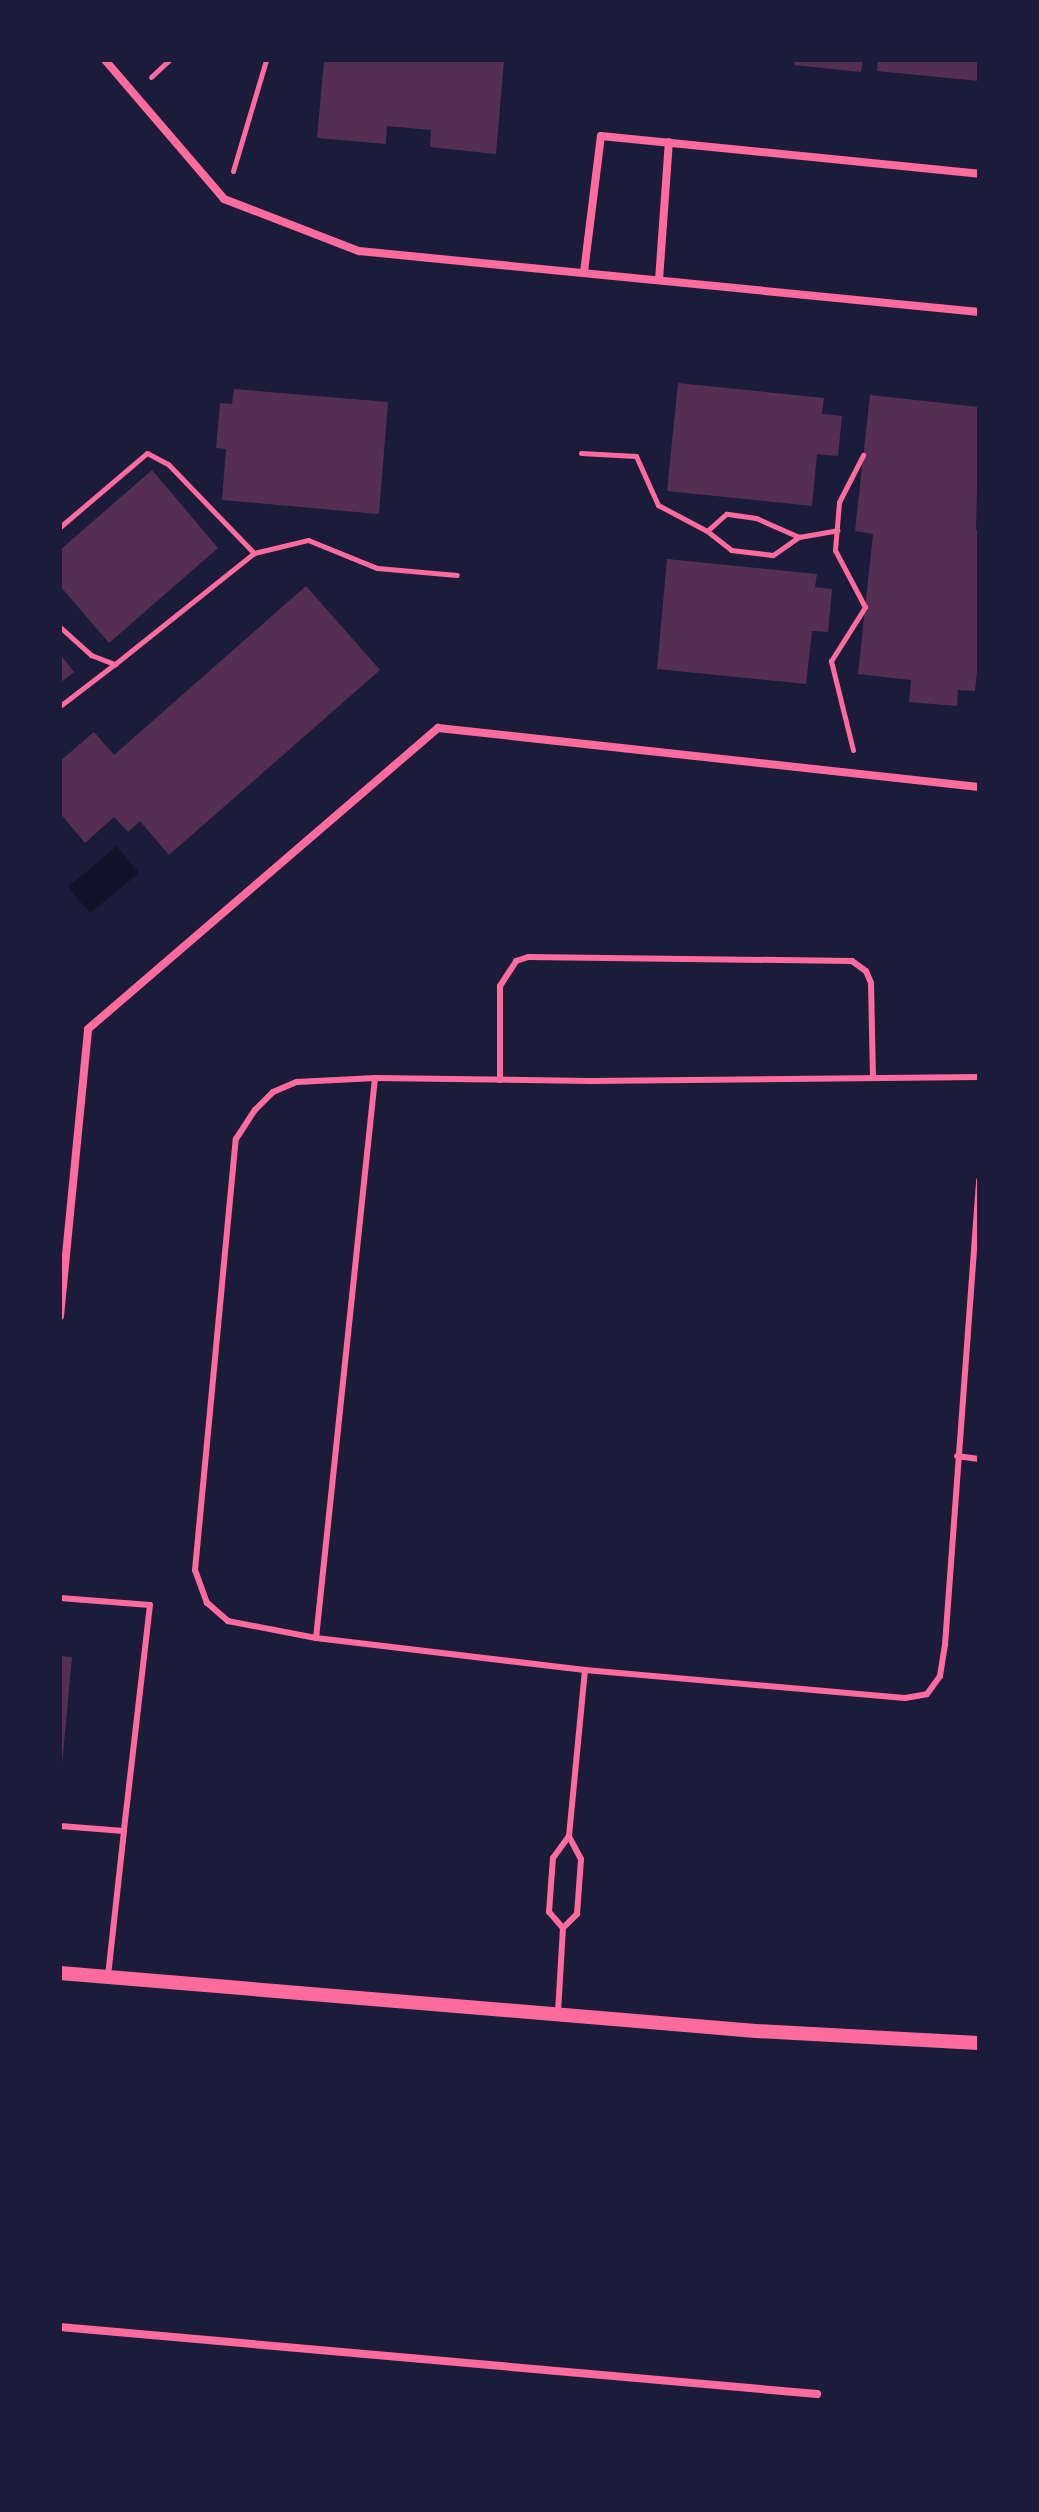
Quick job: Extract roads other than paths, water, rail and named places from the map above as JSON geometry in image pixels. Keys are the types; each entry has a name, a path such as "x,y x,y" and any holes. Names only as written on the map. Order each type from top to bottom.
{"street":[{"path":"105,60 224,199 359,251 979,312"},
{"path":"584,272 601,136 979,174"},
{"path":"659,280 669,142"},
{"path":"60,1316 88,1029 438,728 979,787"},
{"path":"60,1973 756,2031 979,2043"},
{"path":"60,2327 817,2394"}],"lane":[{"path":"500,1080 500,986 516,961 528,957 852,961 866,971 871,983 873,1077"},
{"path":"979,1077 375,1078 297,1082 273,1092 255,1110 236,1139 195,1570 207,1603 228,1621 316,1638 585,1670 905,1698 927,1694 940,1676 945,1645 979,1180"},
{"path":"316,1638 375,1078"},
{"path":"957,1456 979,1459"},
{"path":"60,1598 150,1605 108,1977"},
{"path":"563,1928 549,1912 553,1858 569,1836 585,1670"},
{"path":"60,1826 124,1831"},
{"path":"558,2014 563,1928 577,1914 581,1859 569,1836"}]}
